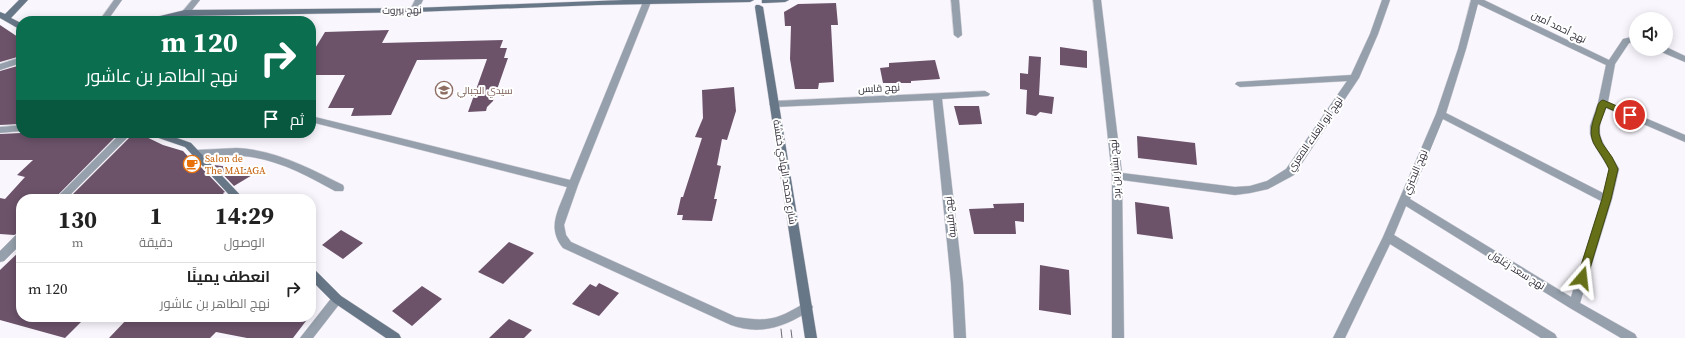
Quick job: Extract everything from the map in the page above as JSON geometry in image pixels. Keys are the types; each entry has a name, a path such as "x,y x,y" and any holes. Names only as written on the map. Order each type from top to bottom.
{"street":[{"path":"16,24 3,16 24,0"},
{"path":"107,16 118,0"},
{"path":"185,13 196,0"},
{"path":"414,10 419,0"},
{"path":"750,0 750,5 786,0"},
{"name":"نهج بيروت","path":"172,16 185,13 414,10 750,0"},
{"path":"954,0 958,35"},
{"name":"نهج بشار بن برد","path":"1098,0 1117,176 1118,338"},
{"name":"نهج أبو العلاء المعري","path":"1117,176 1235,191 1249,191 1277,181 1290,172 1354,78 1374,34 1386,0"},
{"name":"نهج أحمد أمين","path":"1476,0 1611,64"},
{"name":"نهج البحتري","path":"1339,338 1388,237 1441,114 1476,0"},
{"path":"647,2 573,185 558,231 561,238 567,245 735,322 771,326 782,322 807,306"},
{"name":"شارع محمد الهادي خفشة","path":"763,3 774,104 811,338"},
{"path":"1574,305 1607,199 1614,169 1598,144 1595,134 1595,126 1603,103 1611,64 1626,41 1629,40"},
{"path":"1673,54 1685,59"},
{"path":"0,68 16,62"},
{"path":"1240,84 1354,78"},
{"name":"نهج قابس","path":"774,104 985,94"},
{"name":"نهج قليبية","path":"937,96 957,284 960,338"},
{"path":"1603,103 1685,140"},
{"path":"1441,114 1607,199"},
{"path":"316,120 573,185"},
{"path":"0,130 16,128"},
{"path":"65,194 122,138"},
{"path":"166,138 188,146 197,153 234,194"},
{"path":"197,153 243,152 258,154 293,164 339,188"},
{"name":"نهج سعد زغلول","path":"1404,200 1574,305 1631,338"},
{"path":"1388,237 1551,338"},
{"path":"0,258 16,242"},
{"path":"316,278 337,299 395,338"},
{"path":"306,338 337,299"}],"building":[{"path":"836,3 838,25 831,25 834,82 819,83 818,89 795,89 790,59 791,26 785,26 784,12 798,4"},
{"path":"0,25 16,36 16,57 0,62"},
{"path":"389,30 382,43 503,40 500,48 507,48 504,58 508,58 493,101 487,107 486,111 468,112 487,59 417,60 391,115 351,116 354,108 328,108 345,75 316,75 316,47 325,32"},
{"path":"1060,47 1087,51 1087,68 1060,65"},
{"path":"1029,56 1041,57 1039,95 1054,97 1052,114 1040,112 1036,116 1026,114 1027,90 1020,89 1020,73 1028,74"},
{"path":"935,60 940,79 911,81 911,83 883,83 880,68 889,67 889,63"},
{"path":"16,66 16,124 0,125 0,71"},
{"path":"734,87 736,111 727,140 722,139 717,165 721,166 714,199 717,199 712,221 682,220 683,215 677,215 681,197 683,197 702,138 695,137 703,118 702,90"},
{"path":"954,106 979,106 982,124 959,125"},
{"path":"16,133 16,138 114,138 59,194 16,194 16,234 14,235 0,234 0,198 5,199 25,177 17,175 33,160 0,160 0,134"},
{"path":"1137,136 1195,143 1197,165 1138,158"},
{"path":"129,138 148,138 163,145 183,151 225,192 223,193 224,194 73,194"},
{"path":"214,165 259,171 234,186"},
{"path":"1135,202 1169,207 1173,239 1137,234"},
{"path":"1024,203 1024,222 1015,221 1016,234 974,234 969,209 994,208 993,204"},
{"path":"341,230 363,243 343,259 322,245"},
{"path":"509,242 534,253 503,284 478,272"},
{"path":"16,255 16,322 81,322 65,338 0,320 0,270"},
{"path":"1040,265 1069,270 1071,315 1039,310"},
{"path":"599,283 619,293 599,316 572,304 590,284 596,287"},
{"path":"422,286 442,299 412,326 392,311"},
{"path":"509,319 532,330 524,338 489,338"},
{"path":"124,322 305,322 293,338 247,338 216,332 210,338 109,338"}],"tram line":[{"path":"781,329 782,338"},
{"path":"791,330 792,338"}],"place":[{"name":"سيدي الجبالي","path":"444,90"},
{"name":"Salon de The MALAGA","path":"192,164"}],"route":[{"path":"1582,278 1594,236 1607,199 1614,169 1598,144 1595,134 1595,126 1603,103 1630,115"}]}
